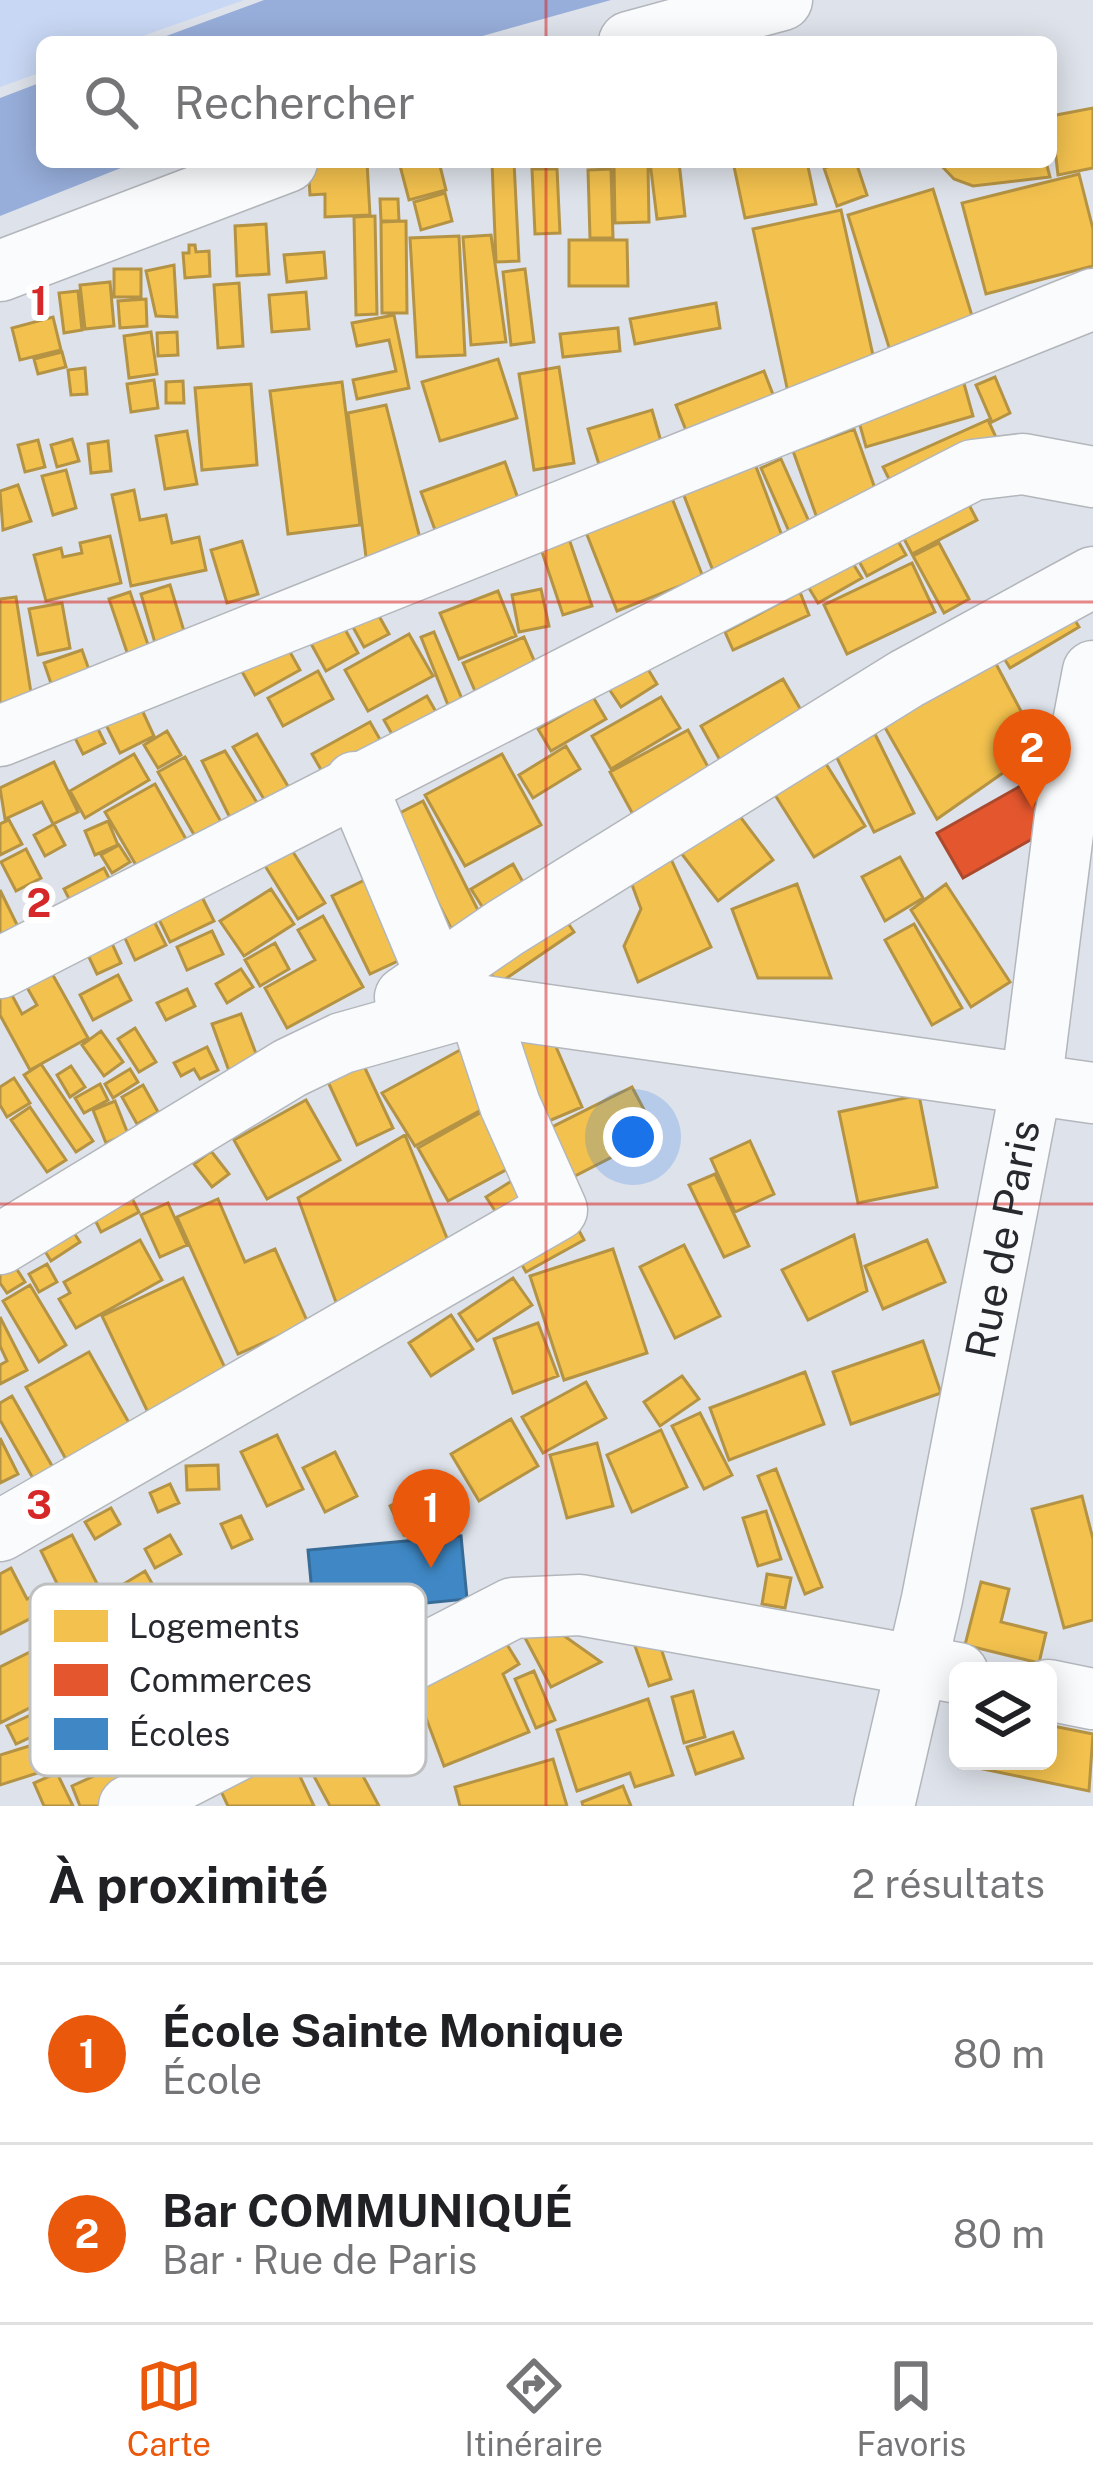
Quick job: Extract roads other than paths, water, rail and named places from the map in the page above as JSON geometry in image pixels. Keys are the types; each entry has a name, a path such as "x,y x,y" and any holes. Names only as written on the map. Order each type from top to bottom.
{"street":[{"path":"651,36 782,0"},
{"path":"0,272 271,168"},
{"path":"0,736 1093,299"},
{"path":"0,968 355,782 973,470 1023,464 1093,477"},
{"path":"0,1244 290,1068 456,990 906,679 1093,577"},
{"name":"Rue de Paris","path":"884,1806 937,1668 1031,1086 1065,817 1093,671"},
{"path":"0,1532 557,1210 355,782"},
{"path":"456,990 1093,1093"},
{"path":"426,1653 513,1608 580,1605 937,1668"},
{"path":"1057,1692 1093,1700"},
{"path":"129,1806 187,1776"}],"place":[{"name":"Bar COMMUNIQUÉ","path":"1032,808"},
{"name":"École Sainte Monique","path":"431,1568"}]}
